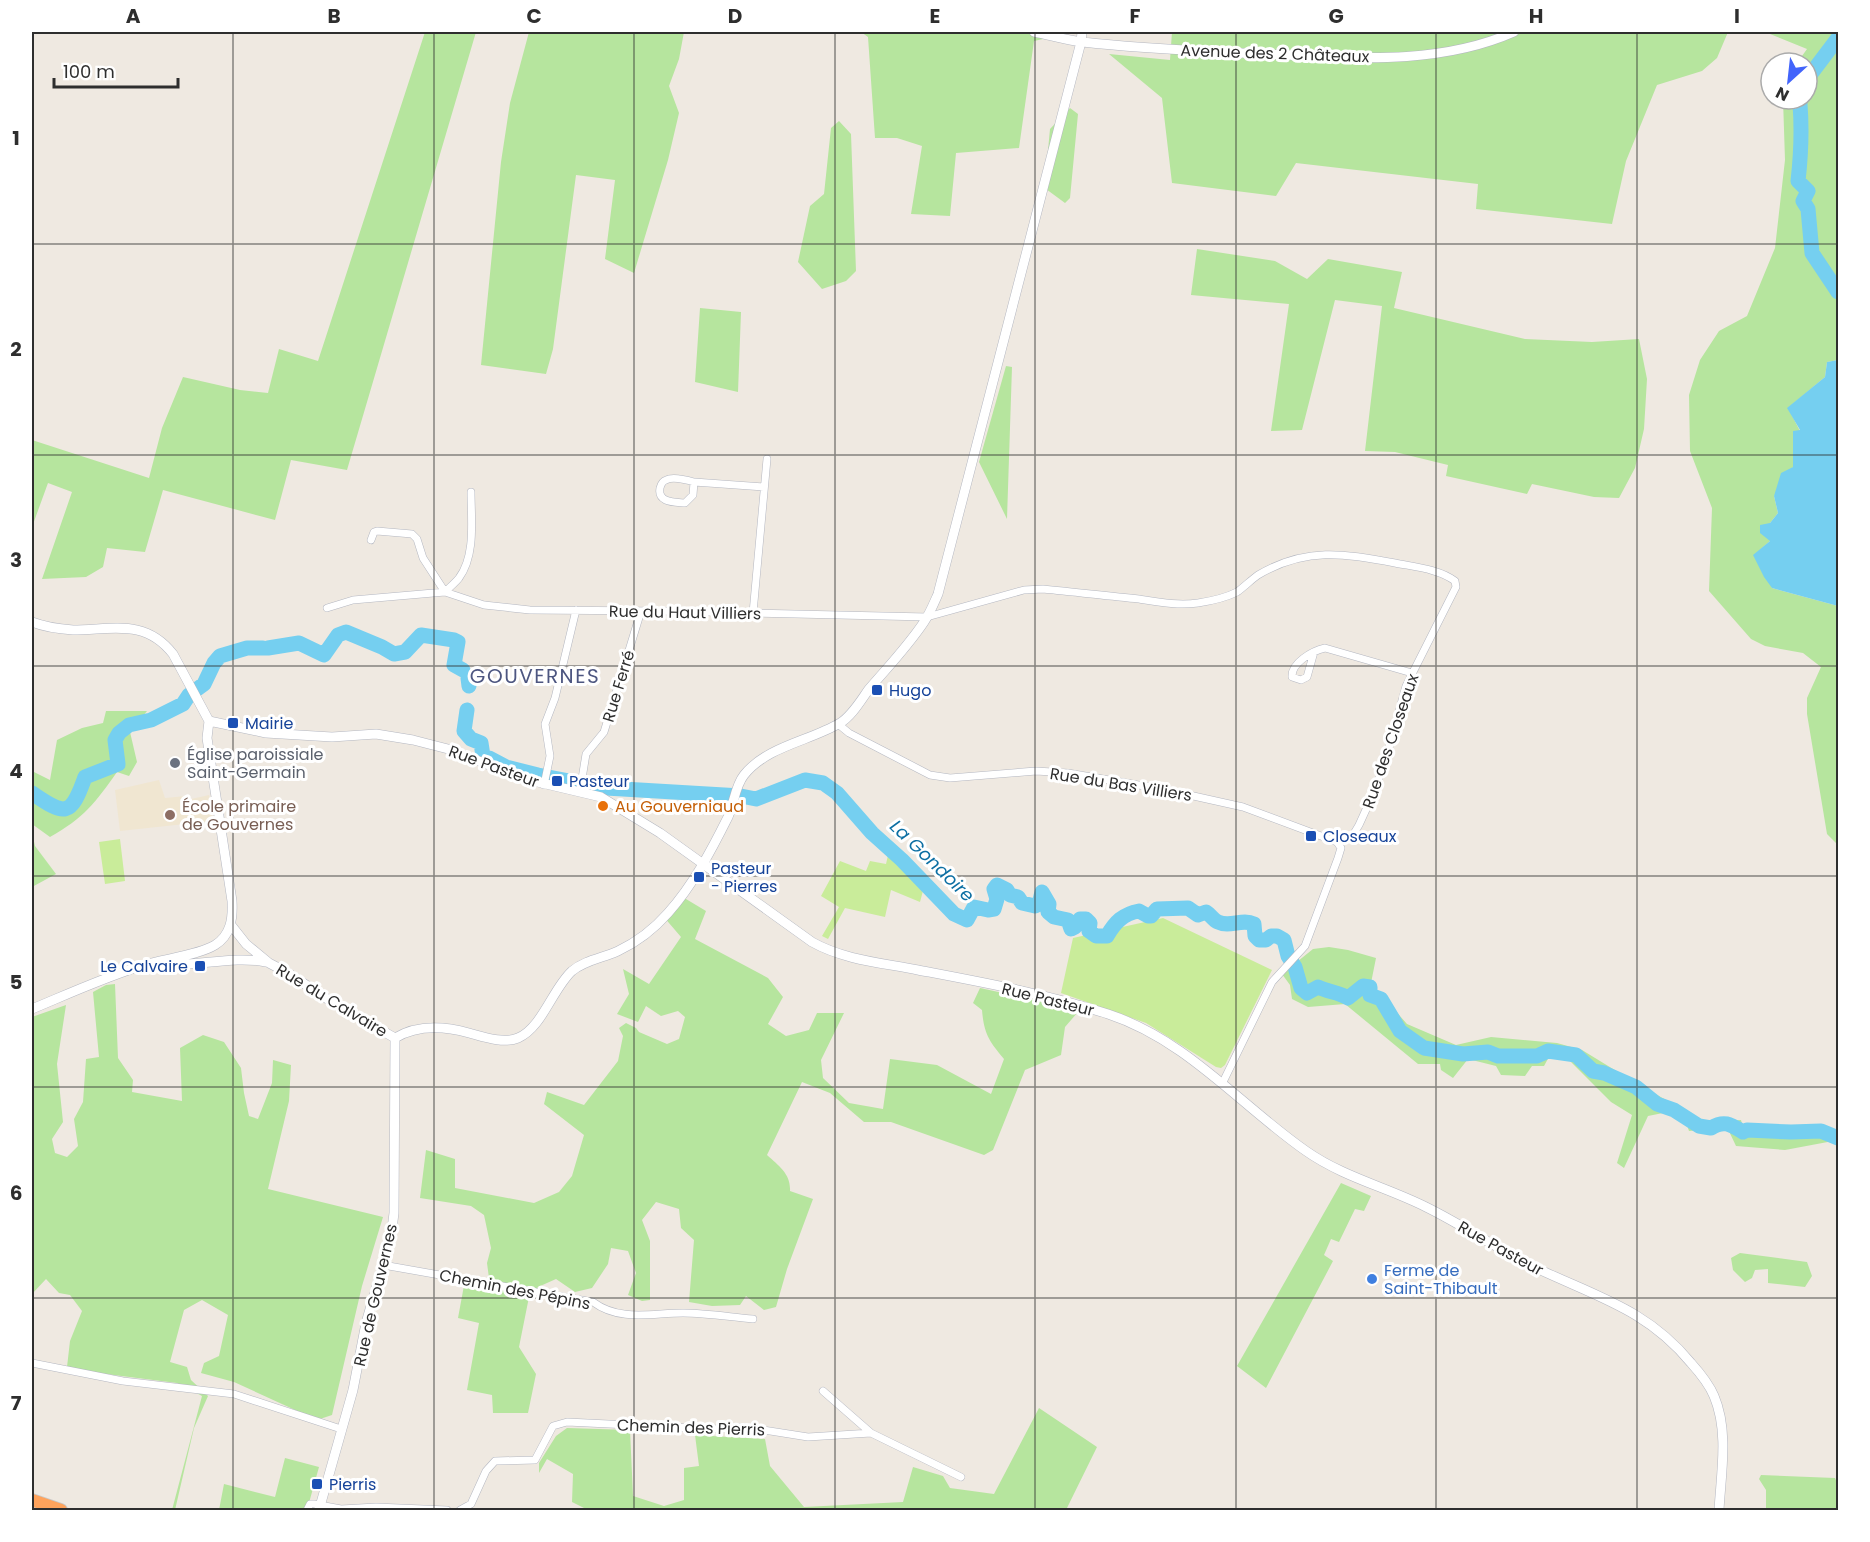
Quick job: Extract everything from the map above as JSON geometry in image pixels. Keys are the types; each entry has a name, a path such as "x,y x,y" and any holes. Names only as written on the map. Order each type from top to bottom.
{"highway":[{"path":"32,1500 61,1510"}],"street":[{"name":"Avenue des 2 Châteaux","path":"1034,32 1081,42 1219,52 1365,58 1439,54 1473,47 1514,32"},
{"path":"395,1038 416,1029 435,1027 504,1040 518,1038 532,1028 564,979 572,971 581,964 617,952 650,932 667,914 686,891 703,863 744,775 759,762 782,748 845,719 927,617 941,583 1082,32"},
{"path":"753,614 767,459"},
{"path":"694,482 693,495 685,503 668,502 661,496 660,489 668,478 764,487"},
{"path":"371,540 374,532 377,531 412,534 417,539 423,558 446,592 460,576 468,558 471,492"},
{"name":"Rue du Haut Villiers","path":"327,608 353,600 420,592 434,594 446,592 484,605 530,610 927,617 1024,590 1055,590 1195,604 1216,600 1237,591 1258,575 1280,565 1306,557 1327,554 1356,555 1431,570 1455,581"},
{"name":"Rue des Closeaux","path":"1337,842 1353,835 1374,792 1406,686 1454,594 1455,581"},
{"path":"545,779 550,756 545,724 555,698 576,610"},
{"name":"Rue Ferré","path":"581,785 586,753 604,732 641,611"},
{"path":"32,622 63,629 123,627 144,632 167,646 209,721 207,738 232,901 231,925 225,937 214,946 93,983 32,1009"},
{"path":"1314,652 1320,649 1330,649 1413,673"},
{"name":"Rue Pasteur","path":"209,721 266,733 332,737 376,734 448,749 510,774 581,785 608,800 703,863 812,942 827,950 854,958 1027,992 1108,1014 1132,1023 1177,1048 1223,1082 1286,1136 1329,1165 1425,1206 1512,1257 1628,1310 1651,1323 1690,1362 1714,1397 1720,1417 1723,1444 1719,1510"},
{"name":"Rue du Bas Villiers","path":"838,724 849,733 930,775 950,778 1036,771 1068,773 1162,789 1243,807 1337,842"},
{"path":"1223,1082 1272,982 1305,946 1341,848 1337,842"},
{"name":"Rue du Calvaire","path":"231,925 246,944 269,963 288,972 335,1004 395,1038"},
{"name":"Rue du Calvaire","path":"154,963 176,964 245,959 269,963"},
{"name":"Rue de Gouvernes","path":"320,1508 353,1390 366,1323 391,1237 394,1213 395,1038"},
{"name":"Chemin des Pépins","path":"382,1265 593,1302 602,1309 615,1313 634,1315 683,1313 753,1318"},
{"path":"32,1363 123,1381 234,1394 341,1429"},
{"path":"823,1391 871,1433"},
{"name":"Chemin des Pierris","path":"462,1510 471,1504 486,1472 495,1461 535,1460 553,1426 567,1422 713,1429 744,1427 808,1437 871,1433 961,1477"},
{"path":"307,1510 310,1504 320,1508 341,1509 376,1507 447,1510"}],"shaded area":[{"path":"159,780 165,798 186,796 187,800 209,795 213,821 120,831 115,790"}],"green space":[{"path":"425,32 476,32 347,470 291,460 275,520 163,490 145,552 107,548 103,567 86,577 42,579 72,492 48,483 32,527 32,440 149,478 162,428 183,377 240,390 268,393 279,349 318,361"},
{"path":"529,32 684,32 679,59 669,86 679,113 668,160 634,273 605,259 615,180 576,175 553,349 546,374 481,365 501,162 510,103"},
{"path":"861,32 1075,32 1034,41 1019,148 956,153 950,216 911,214 922,146 897,138 875,138 868,37"},
{"path":"1172,32 1728,32 1717,58 1702,71 1657,85 1626,161 1612,224 1476,209 1478,184 1296,163 1276,196 1172,183 1162,98 1109,54 1170,60"},
{"path":"1765,32 1838,32 1838,360 1827,362 1825,377 1788,408 1800,431 1793,432 1793,467 1774,496 1778,513 1770,523 1770,541 1761,549 1772,588 1838,606 1838,843 1827,834 1807,714 1807,698 1821,667 1803,653 1765,646 1751,639 1709,591 1712,508 1690,451 1689,395 1700,360 1719,331 1747,316 1775,248 1785,160 1783,111 1819,111 1819,51 1806,51 1807,49"},
{"path":"1070,108 1078,114 1070,198 1065,203 1046,189 1046,172 1050,129"},
{"path":"839,121 851,134 856,271 846,281 822,289 798,262 810,206 824,194 831,128"},
{"path":"1197,249 1275,261 1307,279 1328,259 1402,272 1394,308 1525,339 1592,342 1639,339 1647,379 1644,429 1635,468 1619,498 1594,497 1532,484 1527,494 1446,476 1448,465 1395,452 1365,451 1382,306 1335,300 1302,430 1271,431 1289,304 1191,295"},
{"path":"700,308 741,312 738,392 695,382"},
{"path":"1006,366 1012,367 1007,519 979,462"},
{"path":"106,711 147,711 130,732 137,762 129,776 117,772 88,809 50,837 32,824 32,771 50,780 57,740 82,728 103,723"},
{"path":"32,833 35,846 56,874 32,887"},
{"path":"120,839 125,881 105,884 99,842"},
{"path":"889,851 924,887 920,902 891,890 885,917 845,908 828,939 822,936 839,907 821,896 840,861 866,871 870,861 886,864"},
{"path":"681,896 706,911 695,939 768,978 783,997 768,1024 786,1036 809,1030 817,1013 844,1013 821,1060 823,1078 849,1103 883,1109 890,1059 937,1065 991,1094 1004,1059 988,1037 982,1010 973,1003 980,988 1078,1012 1065,1027 1061,1055 1025,1070 993,1150 984,1155 891,1122 864,1122 830,1093 802,1082 767,1155 786,1175 790,1191 813,1199 787,1269 776,1307 764,1310 746,1296 740,1305 712,1306 689,1302 694,1240 681,1228 679,1209 656,1202 642,1220 650,1241 650,1300 642,1301 628,1295 636,1273 628,1251 611,1248 608,1264 592,1288 575,1292 556,1279 538,1287 529,1297 519,1347 536,1374 528,1413 493,1413 492,1395 467,1390 479,1323 458,1318 465,1280 489,1278 487,1263 491,1248 484,1215 471,1206 420,1198 426,1150 455,1159 455,1188 534,1203 559,1192 572,1176 584,1135 544,1104 547,1092 584,1105 618,1061 623,1036 619,1028 626,1023 639,1032 667,1044 679,1039 685,1017 678,1011 661,1016 646,1006 638,1022 617,1014 629,994 623,969 649,984 681,937 663,916"},
{"path":"1163,918 1272,970 1225,1065 1221,1068 1146,1023 1061,993 1073,938"},
{"path":"1329,947 1376,958 1371,983 1407,1024 1456,1045 1491,1037 1557,1043 1582,1050 1705,1122 1741,1120 1743,1128 1787,1134 1818,1128 1838,1134 1838,1148 1833,1141 1785,1150 1736,1146 1727,1127 1720,1124 1711,1129 1689,1131 1687,1125 1668,1112 1648,1116 1624,1168 1617,1163 1632,1115 1611,1102 1566,1057 1550,1055 1544,1066 1532,1066 1525,1076 1501,1075 1496,1066 1468,1059 1453,1078 1441,1070 1440,1064 1418,1064 1345,1004 1308,1007 1292,999 1290,985 1282,974 1313,949"},
{"path":"115,984 118,1058 133,1080 132,1092 182,1101 180,1048 203,1035 224,1042 241,1068 249,1116 258,1119 272,1083 273,1060 291,1065 289,1101 268,1189 383,1217 362,1286 332,1415 317,1420 234,1382 201,1373 204,1363 219,1356 228,1315 202,1300 184,1310 170,1362 187,1367 191,1380 208,1396 194,1428 175,1510 172,1510 202,1396 177,1383 67,1367 70,1341 82,1311 70,1295 59,1293 46,1279 32,1294 32,1260 34,1257 32,1255 32,1017 66,1005 57,1064 63,1122 52,1139 55,1153 67,1157 78,1146 74,1119 83,1102 86,1059 99,1057 93,992 106,985"},
{"path":"1341,1183 1371,1196 1364,1211 1355,1209 1339,1242 1331,1239 1324,1255 1333,1261 1266,1388 1237,1366"},
{"path":"1740,1253 1807,1262 1812,1276 1805,1287 1768,1283 1768,1269 1755,1270 1752,1278 1745,1282 1733,1270 1731,1258"},
{"path":"1039,1408 1097,1447 1066,1510 588,1510 572,1502 573,1474 547,1459 539,1473 539,1463 556,1436 567,1428 630,1430 633,1496 664,1506 684,1500 684,1468 699,1466 695,1435 765,1439 770,1466 804,1507 903,1502 913,1467 943,1476 950,1488 994,1494"},
{"path":"285,1458 319,1467 307,1510 219,1510 224,1484 275,1497"},
{"path":"1761,1475 1835,1478 1838,1485 1838,1510 1766,1510 1766,1490 1759,1479"}],"water":[{"path":"1838,360 1838,606 1772,588 1753,555 1770,541 1760,533 1760,525 1770,523 1778,513 1774,496 1781,473 1793,467 1793,431 1800,430 1787,408 1825,377 1827,362"}],"waterway":[{"path":"1819,63 1838,38"},
{"path":"1801,111 1798,181 1808,191 1803,201 1808,209 1812,253 1838,292"},
{"name":"La Gondoire","path":"268,648 299,643 324,655 338,635 346,632 394,654 405,652 421,635 458,642 454,665 463,670"},
{"name":"La Gondoire","path":"32,793 60,809 71,806 85,777 118,764 115,740 119,733 129,725 151,720 183,704 189,695 204,684 220,656 247,648 263,648"},
{"name":"La Gondoire","path":"468,678 469,686"},
{"name":"La Gondoire","path":"467,710 464,731 471,739 481,743 483,756"},
{"name":"La Gondoire","path":"489,758 506,767 606,788 741,796 756,799 805,780 823,783 837,793 872,833 902,860 954,914 967,920 974,907 994,909 997,899 994,889 997,885 1007,890 1010,895 1018,897 1022,903 1035,906 1039,904 1042,892 1049,904 1048,912 1054,917 1068,920 1071,929 1080,919 1086,919 1090,923 1089,931 1096,936 1107,936 1116,923 1128,914 1139,911 1151,916 1157,909 1188,908 1198,915 1206,912 1222,924 1250,922 1254,924 1255,936 1259,940 1266,940 1271,936 1284,940 1301,988 1307,993 1318,987 1348,998 1363,986 1370,987 1370,995 1381,999 1400,1031 1424,1048 1463,1054 1488,1052 1498,1056 1537,1056 1548,1051 1576,1055 1593,1071 1604,1073 1636,1087 1657,1104 1674,1110 1699,1126 1711,1128 1727,1124 1743,1132 1747,1130 1821,1131 1838,1138"}],"place":[{"name":"Hugo","path":"877,690"},
{"name":"Mairie","path":"233,723"},
{"name":"Église paroissiale Saint-Germain","path":"175,763"},
{"name":"Pasteur","path":"557,781"},
{"name":"Au Gouverniaud","path":"603,806"},
{"name":"École primaire de Gouvernes","path":"170,815"},
{"name":"Closeaux","path":"1311,836"},
{"name":"Pasteur - Pierres","path":"699,877"},
{"name":"Le Calvaire","path":"200,966"},
{"name":"Ferme de Saint-Thibault","path":"1372,1279"},
{"name":"Pierris","path":"317,1484"}],"district":[{"name":"GOUVERNES","path":"535,676"}]}
